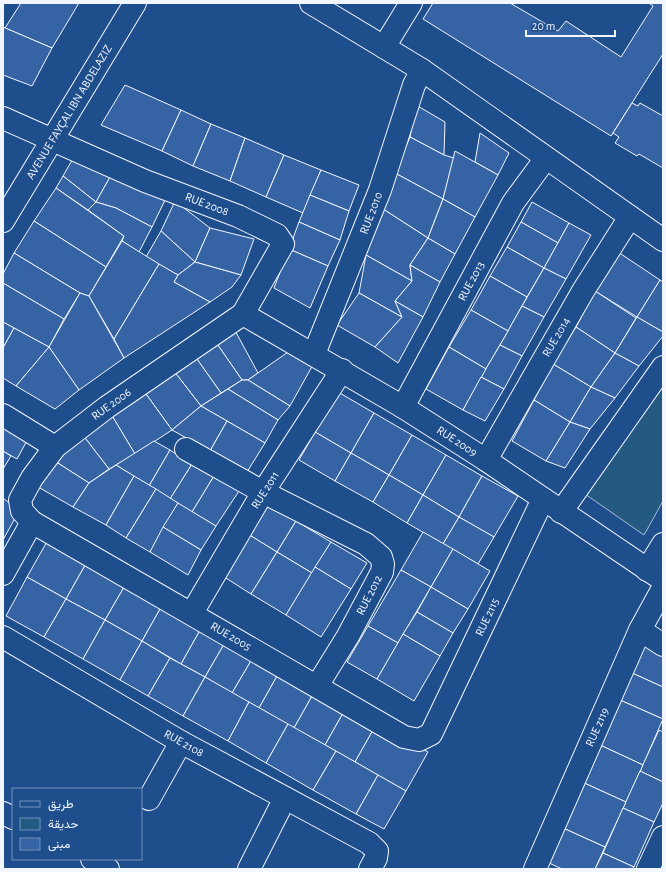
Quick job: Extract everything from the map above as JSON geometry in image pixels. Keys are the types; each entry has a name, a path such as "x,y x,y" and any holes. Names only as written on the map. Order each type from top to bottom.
{"street":[{"name":"AVENUE FAYÇAL IBN ABDELAZIZ","path":"3,221 135,3"},
{"path":"311,3 422,70 663,240"},
{"path":"384,47 411,3"},
{"name":"RUE 2010","path":"314,354 380,190 414,86 422,70"},
{"path":"3,118 52,141"},
{"name":"RUE 2008","path":"52,141 144,181 238,216 277,235 282,240 282,248 243,314"},
{"name":"RUE 2013","path":"403,407 513,203 546,158"},
{"name":"RUE 2014","path":"486,460 583,291 630,217"},
{"name":"RUE 2009","path":"243,314 342,370 403,407 486,460 655,575"},
{"name":"RUE 2006","path":"32,522 22,511 20,500 32,478 55,447 107,407 243,314"},
{"path":"561,512 663,367"},
{"name":"RUE 2011","path":"192,613 264,492 342,370"},
{"path":"3,415 55,447"},
{"name":"RUE 2012","path":"186,449 264,492 366,544 381,557 383,564 382,572 348,636 317,686"},
{"name":"RUE 2115","path":"431,734 543,500"},
{"path":"3,574 32,522"},
{"name":"RUE 2005","path":"32,522 192,613 404,737 419,740 431,734"},
{"path":"655,575 663,544"},
{"name":"RUE 2119","path":"535,869 640,630 663,588"},
{"path":"640,630 663,645"},
{"name":"RUE 2108","path":"3,637 181,742 368,843 377,851 376,858 370,869"},
{"path":"149,799 181,742"},
{"path":"249,869 285,798"},
{"path":"3,813 12,818"},
{"path":"648,869 663,837"}],"green space":[{"path":"663,384 663,501 644,535 585,494"}],"building":[{"path":"21,3 79,3 52,48 5,28"},
{"path":"433,3 510,3 558,31 566,21 621,57 653,6 649,3 663,3 663,54 611,136 423,19"},
{"path":"3,27 52,48 32,86 3,75"},
{"path":"125,85 181,110 162,151 101,125"},
{"path":"632,103 638,106 640,103 663,116 663,168 639,154 637,156 615,143 619,137 613,133"},
{"path":"416,105 445,122 444,155 410,137"},
{"path":"181,110 211,124 193,166 162,151"},
{"path":"211,124 245,138 230,181 193,166"},
{"path":"480,133 509,153 498,175 475,162"},
{"path":"410,137 444,155 454,158 443,199 395,173"},
{"path":"245,138 284,155 266,197 230,181"},
{"path":"455,151 498,175 475,217 443,199"},
{"path":"75,155 110,177 96,202 63,176"},
{"path":"284,155 321,170 303,213 266,197"},
{"path":"321,170 359,185 349,211 310,195"},
{"path":"395,173 443,199 428,238 383,209"},
{"path":"63,176 96,202 88,210 56,188"},
{"path":"110,177 167,196 152,227 116,208 96,202"},
{"path":"56,188 124,236 106,267 34,221"},
{"path":"310,195 349,211 340,240 299,222"},
{"path":"443,199 475,217 455,254 428,238"},
{"path":"175,201 210,228 195,262 161,231"},
{"path":"96,202 116,208 152,227 139,252 122,241 124,236 88,210"},
{"path":"532,202 569,223 558,243 521,222"},
{"path":"383,209 428,238 410,265 412,281 366,255"},
{"path":"34,221 106,267 89,296 80,293 14,253"},
{"path":"299,222 340,240 328,266 289,249"},
{"path":"521,222 558,243 544,268 507,247"},
{"path":"569,223 591,235 566,279 544,268"},
{"path":"210,228 254,239 241,275 195,262"},
{"path":"161,231 195,262 178,275 146,257"},
{"path":"428,238 455,254 440,282 410,265"},
{"path":"122,241 159,264 114,339 89,296"},
{"path":"507,247 544,268 527,297 490,276"},
{"path":"289,249 328,266 310,308 274,288"},
{"path":"618,252 660,280 637,317 595,291"},
{"path":"14,253 80,293 64,319 3,283 3,274"},
{"path":"366,255 412,281 395,301 402,317 359,293"},
{"path":"195,262 241,275 232,287 210,302 174,282 178,275"},
{"path":"159,264 178,275 174,282 210,302 124,358 114,339"},
{"path":"410,265 440,282 423,317 395,301 412,281"},
{"path":"544,268 566,279 544,317 522,306"},
{"path":"490,276 527,297 508,331 471,310"},
{"path":"660,280 663,282 663,332 637,317"},
{"path":"3,283 64,319 49,347 3,322"},
{"path":"595,291 636,318 615,353 576,327"},
{"path":"80,293 89,296 124,358 79,390 49,347"},
{"path":"359,293 402,317 375,347 337,325"},
{"path":"395,301 423,317 398,363 375,347 402,317"},
{"path":"522,306 544,317 522,356 500,345"},
{"path":"471,310 508,331 486,369 449,347"},
{"path":"637,317 663,332 663,336 639,366 615,353"},
{"path":"3,322 14,328 3,348"},
{"path":"232,325 258,373 248,380 242,380 213,338"},
{"path":"576,327 615,353 591,387 553,364"},
{"path":"14,328 49,347 16,386 3,378 3,348"},
{"path":"213,338 242,380 221,393 192,352"},
{"path":"500,345 522,356 504,389 481,377"},
{"path":"49,347 79,390 55,409 16,386"},
{"path":"449,347 486,369 463,410 426,389"},
{"path":"291,350 314,363 290,406 248,380"},
{"path":"192,352 221,393 201,406 170,366"},
{"path":"615,353 639,366 615,398 591,387"},
{"path":"553,364 591,387 570,422 534,400"},
{"path":"170,366 201,406 172,430 141,387"},
{"path":"481,377 504,389 485,421 463,410"},
{"path":"242,380 248,380 290,406 278,420 228,389"},
{"path":"141,387 172,430 135,454 108,409"},
{"path":"591,387 615,398 590,429 570,422"},
{"path":"228,389 278,420 265,443 201,406"},
{"path":"338,392 374,413 351,453 315,432"},
{"path":"534,400 570,422 546,461 512,441"},
{"path":"201,406 227,421 210,451 172,430"},
{"path":"108,409 135,454 109,469 79,430"},
{"path":"374,413 412,435 389,475 351,453"},
{"path":"3,418 30,435 17,459 3,451"},
{"path":"227,421 265,443 247,472 210,451"},
{"path":"570,422 590,429 565,468 546,461"},
{"path":"79,430 109,469 89,483 50,458"},
{"path":"315,432 351,453 335,481 299,460"},
{"path":"412,435 446,455 423,495 389,475"},
{"path":"154,441 170,450 149,486 116,465"},
{"path":"170,450 192,464 170,499 149,486"},
{"path":"3,451 11,456 3,469"},
{"path":"351,453 389,475 373,502 335,481"},
{"path":"446,455 482,476 459,517 423,495"},
{"path":"50,458 89,483 73,507 33,484"},
{"path":"192,464 214,476 192,512 170,499"},
{"path":"116,465 134,476 106,525 73,507 89,483"},
{"path":"389,475 423,495 407,523 373,502"},
{"path":"134,476 156,489 126,538 106,525"},
{"path":"214,476 239,491 216,526 192,512"},
{"path":"482,476 518,496 494,537 459,517"},
{"path":"156,489 178,503 150,552 126,538"},
{"path":"423,495 459,517 443,544 407,523"},
{"path":"3,498 19,511 3,540"},
{"path":"262,500 296,521 277,552 243,531"},
{"path":"178,503 216,526 201,550 163,527"},
{"path":"459,517 494,537 478,564 443,544"},
{"path":"296,521 331,542 312,573 277,552"},
{"path":"163,527 201,550 188,575 150,552"},
{"path":"243,531 277,552 251,594 218,573"},
{"path":"423,532 453,549 431,587 401,570"},
{"path":"49,538 88,560 66,599 27,577"},
{"path":"331,542 367,563 351,589 315,567"},
{"path":"453,549 490,571 468,609 431,587"},
{"path":"277,552 312,573 286,615 251,594"},
{"path":"88,560 127,582 105,620 66,599"},
{"path":"315,567 351,589 321,637 286,615"},
{"path":"401,570 431,587 398,643 368,626"},
{"path":"27,577 66,599 44,637 6,616"},
{"path":"127,582 164,602 142,641 105,620"},
{"path":"431,587 468,609 453,633 417,612"},
{"path":"66,599 105,620 83,659 44,637"},
{"path":"164,602 203,625 181,664 142,641"},
{"path":"417,612 453,633 440,656 403,634"},
{"path":"105,620 142,641 120,680 83,659"},
{"path":"203,625 227,639 205,677 181,664"},
{"path":"368,626 398,643 377,679 347,662"},
{"path":"403,634 440,656 414,701 377,679"},
{"path":"227,639 255,654 232,693 205,677"},
{"path":"647,640 663,649 663,687 632,673"},
{"path":"142,641 170,658 148,696 120,680"},
{"path":"255,654 281,669 259,708 232,693"},
{"path":"170,658 205,677 183,716 148,696"},
{"path":"281,669 316,689 294,728 259,708"},
{"path":"632,673 663,687 663,719 620,700"},
{"path":"205,677 249,702 228,741 183,716"},
{"path":"316,689 347,706 325,745 294,728"},
{"path":"620,700 663,719 643,765 600,745"},
{"path":"249,702 288,724 266,763 228,741"},
{"path":"347,706 377,723 355,762 325,745"},
{"path":"377,723 428,752 406,791 355,762"},
{"path":"288,724 336,751 313,790 266,763"},
{"path":"659,730 663,732 663,782 640,771"},
{"path":"600,745 643,765 626,802 582,782"},
{"path":"336,751 378,775 356,814 313,790"},
{"path":"640,771 663,782 663,803 654,822 623,808"},
{"path":"378,775 406,791 384,829 356,814"},
{"path":"582,782 626,802 605,847 563,828"},
{"path":"623,808 654,822 634,867 603,853"},
{"path":"563,828 605,847 595,869 562,869 547,862"},
{"path":"603,853 634,867 633,869 595,869"}]}
